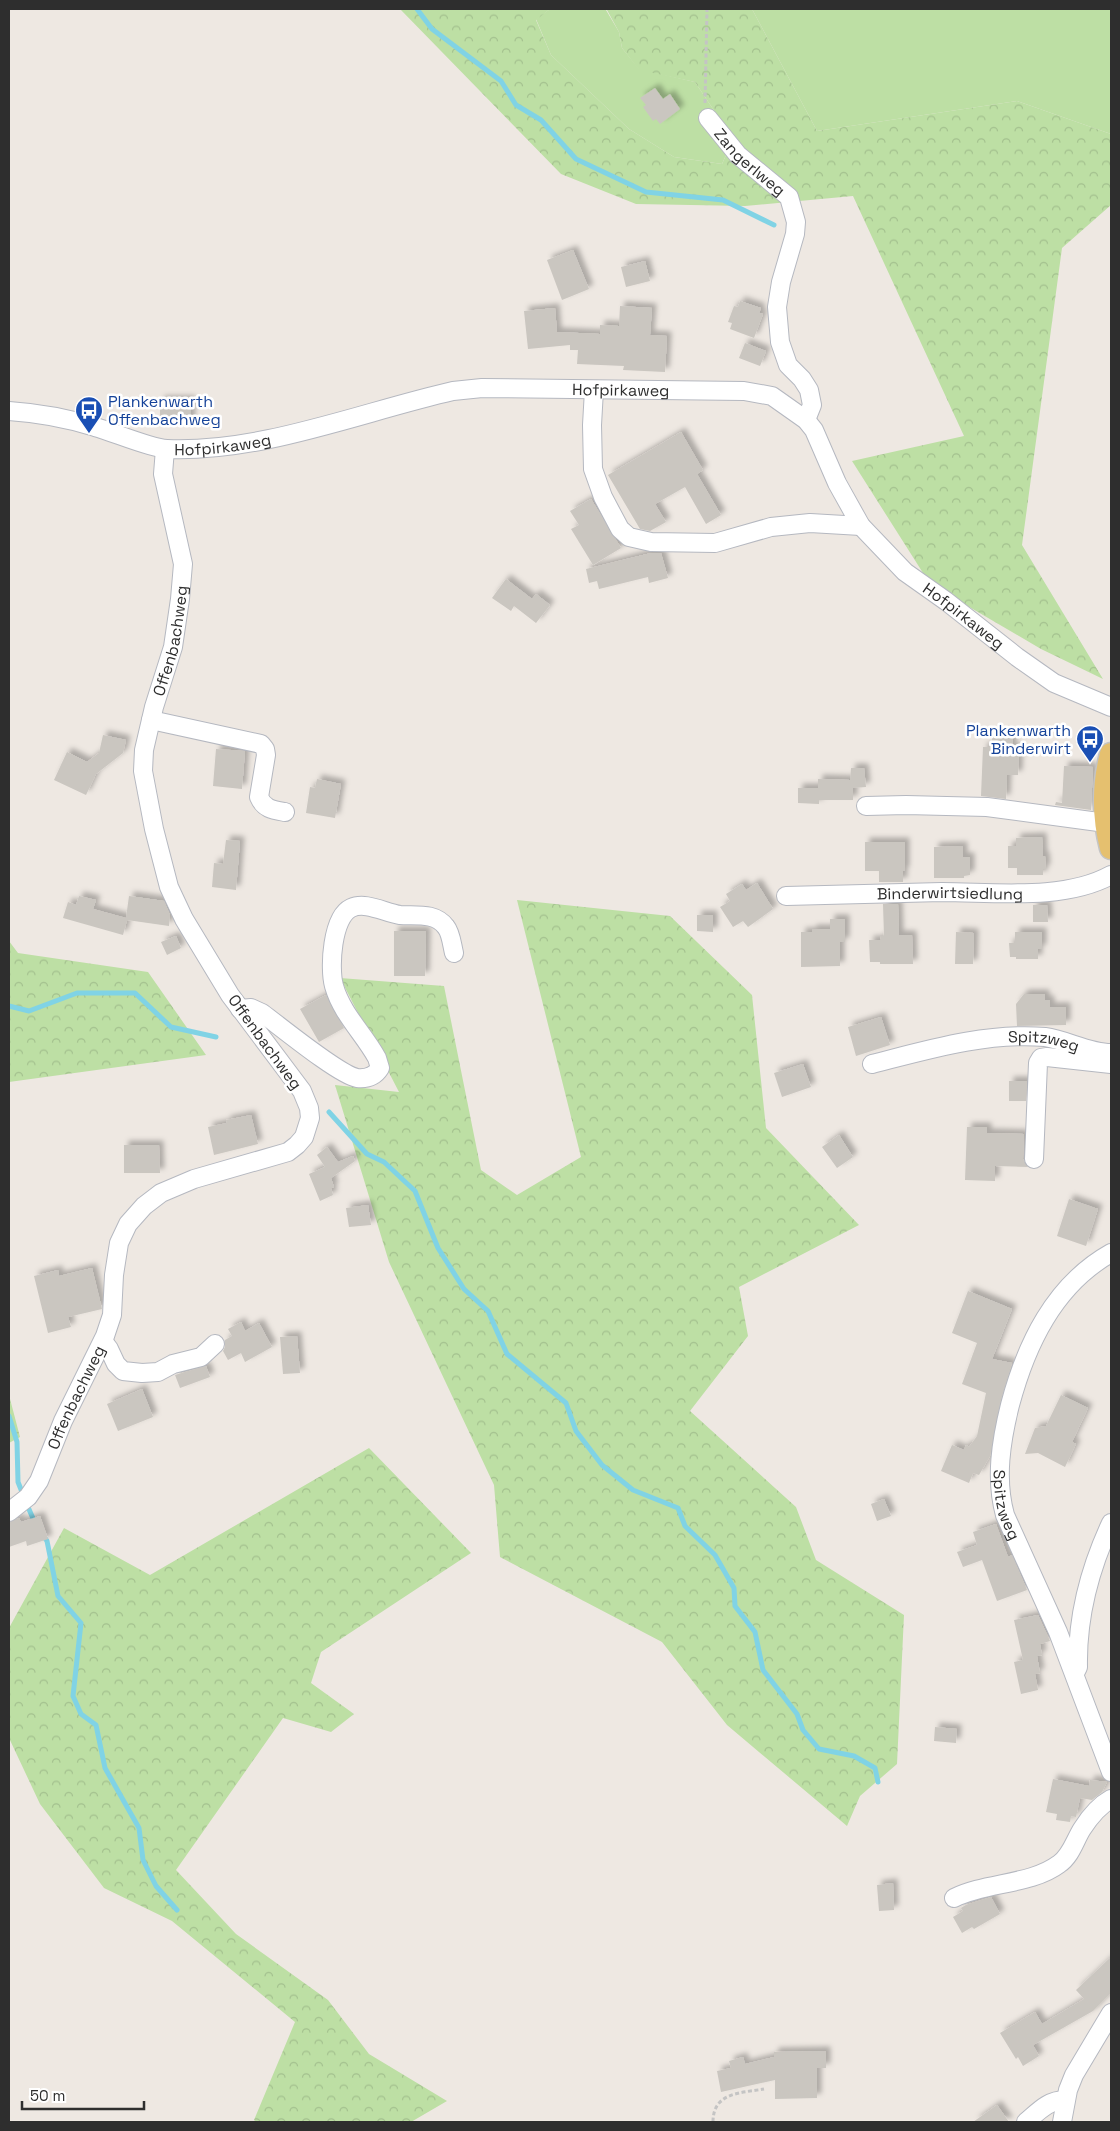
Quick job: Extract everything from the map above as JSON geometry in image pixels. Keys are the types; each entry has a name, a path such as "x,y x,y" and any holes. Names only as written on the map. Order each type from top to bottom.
{"main road":[{"path":"1111,754 1106,778 1106,823 1111,848"}],"street":[{"name":"Zangerlweg","path":"708,118 738,155 789,197 796,222 795,234 781,282 777,307 778,324 780,342 788,365 802,379 809,390 812,405 806,420"},
{"name":"Hofpirkaweg","path":"9,411 38,414 92,426 164,449 214,448 246,444 453,391 482,388 744,391 772,396 806,420 814,430 837,483 861,526 905,572 946,601 1017,657 1054,682 1111,707"},
{"path":"594,390 592,425 593,469 603,497 620,529 629,537 651,542 715,543 771,527 810,523 861,526"},
{"name":"Offenbachweg","path":"9,1512 28,1497 39,1481 64,1421 102,1342 112,1315 114,1275 119,1242 128,1224 161,1193 194,1179 288,1152 304,1137 308,1126 309,1108 302,1091 240,1009 184,919 169,887 154,830 143,771 144,750 172,647 180,599 183,564 163,474 164,449"},
{"path":"151,720 261,744 265,749 266,755 259,797 261,803 268,809 285,812"},
{"path":"866,806 906,805 987,808 1106,823"},
{"name":"Binderwirtsiedlung","path":"786,896 940,892 1032,893 1083,886 1111,876"},
{"path":"240,1009 251,1008 262,1013 341,1071 356,1078 368,1078 376,1074 380,1068 377,1058 340,1001 334,984 334,942 337,927 343,914 352,907 363,907 384,909 398,914 427,916 437,920 447,928 454,953"},
{"name":"Spitzweg","path":"872,1064 974,1040 1044,1037 1064,1040 1084,1048 1111,1053"},
{"path":"1034,1159 1038,1063 1041,1058 1047,1057 1111,1064"},
{"name":"Spitzweg","path":"1111,1253 1079,1275 1062,1294 1039,1327 1019,1370 1004,1429 1001,1451 1002,1503 1005,1515 1054,1624 1111,1772"},
{"path":"102,1342 110,1349 116,1364 123,1371 142,1373 158,1372 173,1364 201,1357 215,1344"},
{"path":"1074,1675 1078,1667 1080,1626 1086,1592 1101,1545 1111,1522"},
{"path":"954,1898 969,1891 1036,1875 1059,1865 1067,1857 1083,1828 1104,1803 1111,1799"},
{"path":"1062,2122 1068,2090 1081,2062 1111,2012"},
{"path":"1026,2122 1045,2106 1056,2100 1066,2100"}],"path":[{"name":"Zangerlweg","path":"708,9 705,109 708,118"},
{"path":"713,2122 717,2104 722,2098 764,2089"}],"green space":[{"path":"400,9 550,9 536,20 551,55 629,129 674,157 722,164 733,139 695,82 639,70 622,48 619,32 607,10 603,9 752,9 817,131 1017,101 1111,134 1111,205 1062,248 1022,545 1103,679 1041,649 930,584 852,461 964,436 853,196 745,206 636,204 561,174"},
{"path":"550,9 606,10 619,32 622,48 639,69 695,82 733,139 722,164 674,157 629,129 551,55 536,19"},
{"path":"752,9 1111,9 1111,134 1017,101 817,131"},
{"path":"517,900 670,916 752,995 766,1128 859,1225 739,1287 748,1336 690,1411 796,1507 816,1560 904,1615 897,1764 860,1796 847,1826 727,1725 662,1642 500,1557 494,1485 389,1262 335,1085 399,1092 340,978 444,986 481,1170 517,1195 581,1157"},
{"path":"9,941 18,953 148,972 206,1055 9,1082"},
{"path":"9,1395 20,1437 9,1443"},
{"path":"369,1448 471,1553 321,1652 311,1683 354,1714 331,1732 283,1718 176,1870 236,1934 328,2000 369,2054 447,2101 411,2122 256,2122 254,2120 295,2022 172,1921 104,1888 40,1804 9,1738 9,1628 64,1528 150,1575"}],"building":[{"path":"655,88 663,99 670,94 680,109 660,124 656,119 653,121 643,107 646,105 640,98"},
{"path":"573,250 589,289 562,300 547,260"},
{"path":"645,261 650,281 626,287 621,267"},
{"path":"740,301 761,308 759,313 763,314 754,338 730,329 732,323 728,322 734,306 738,307"},
{"path":"620,306 652,308 650,335 667,336 665,372 623,370 624,366 577,364 578,350 570,350 570,345 528,349 524,311 555,308 557,332 600,334 600,325 619,326"},
{"path":"745,343 766,351 760,366 739,358"},
{"path":"160,400 191,400 191,424 160,423"},
{"path":"681,432 703,470 697,474 721,515 706,524 685,487 655,504 666,522 650,531 640,529 608,475"},
{"path":"591,499 621,548 593,565 571,529 579,525 570,511"},
{"path":"651,553 661,553 668,578 649,583 648,577 599,589 597,581 589,583 586,569"},
{"path":"506,579 532,599 536,594 550,605 536,623 514,606 511,611 492,598"},
{"path":"103,735 126,740 123,753 96,774 86,795 54,780 67,752 87,762 99,753"},
{"path":"992,737 1013,737 1012,748 1019,748 1018,775 1007,775 1006,799 981,796 983,747 992,747"},
{"path":"216,749 245,751 242,789 213,786"},
{"path":"1064,766 1093,767 1091,810 1055,805 1056,802 1062,803"},
{"path":"851,768 864,768 866,787 853,788 853,800 819,800 819,804 798,803 798,788 818,788 818,779 850,780"},
{"path":"317,779 341,784 335,818 306,813 310,787 315,788"},
{"path":"1042,837 1046,869 1043,869 1043,875 1017,875 1017,868 1008,868 1008,846 1016,846 1016,838"},
{"path":"226,840 240,841 236,890 212,887 214,863 223,864"},
{"path":"865,842 905,842 903,882 879,882 879,871 865,871"},
{"path":"963,846 963,857 970,857 970,875 964,876 964,878 934,878 934,847"},
{"path":"757,883 773,909 748,927 743,921 733,927 720,907 730,901 726,894 742,884 746,890"},
{"path":"79,896 96,900 93,909 126,918 129,896 164,901 170,915 169,926 127,920 123,935 63,918 68,902 76,905"},
{"path":"883,904 898,904 899,935 912,935 913,964 880,964 880,962 870,962 869,940 881,940 880,936 884,936"},
{"path":"1033,905 1047,905 1048,922 1033,922"},
{"path":"697,915 713,915 713,932 697,931"},
{"path":"830,919 845,919 845,942 840,942 840,966 801,967 801,932 812,932 812,929 830,929"},
{"path":"394,931 426,931 425,976 394,976"},
{"path":"956,932 974,933 973,964 955,964"},
{"path":"1015,932 1042,932 1042,949 1038,949 1038,959 1016,959 1016,957 1010,957 1009,943 1015,943"},
{"path":"176,936 181,948 167,955 161,942"},
{"path":"1024,994 1045,994 1045,1000 1050,1000 1050,1007 1066,1007 1066,1025 1017,1026 1016,1004"},
{"path":"326,995 344,1028 319,1042 300,1009"},
{"path":"881,1017 890,1045 856,1056 848,1027"},
{"path":"803,1064 811,1087 782,1097 774,1073"},
{"path":"1009,1081 1027,1081 1026,1101 1009,1101"},
{"path":"251,1115 258,1144 214,1155 208,1127 227,1123 226,1120"},
{"path":"967,1127 987,1127 987,1133 1024,1134 1023,1159 1028,1167 995,1166 995,1181 965,1180"},
{"path":"839,1135 853,1157 837,1168 822,1147"},
{"path":"124,1145 159,1145 160,1173 124,1173"},
{"path":"327,1147 338,1162 353,1156 355,1161 331,1178 334,1187 331,1188 333,1195 320,1201 309,1174 325,1167 317,1155"},
{"path":"1069,1199 1098,1209 1086,1246 1057,1236"},
{"path":"368,1205 371,1225 349,1227 346,1208"},
{"path":"92,1268 102,1309 68,1317 71,1327 48,1333 34,1276 58,1270 59,1276"},
{"path":"968,1291 1012,1309 992,1359 1012,1363 1000,1403 990,1456 979,1475 973,1473 969,1483 941,1471 952,1445 964,1450 966,1445 969,1447 977,1436 986,1393 962,1384 977,1343 952,1333"},
{"path":"241,1322 245,1331 259,1323 272,1347 245,1362 241,1353 228,1360 223,1351 225,1340 232,1336 228,1329"},
{"path":"297,1336 300,1373 283,1374 280,1337"},
{"path":"206,1366 210,1377 180,1388 175,1375"},
{"path":"142,1389 153,1417 118,1431 107,1404"},
{"path":"1061,1395 1088,1408 1072,1442 1076,1444 1065,1467 1038,1453 1025,1454 1035,1428 1046,1426"},
{"path":"884,1499 891,1516 877,1521 871,1504"},
{"path":"40,1516 48,1539 27,1546 26,1541 9,1547 9,1522 19,1518 21,1522"},
{"path":"996,1524 1008,1557 1012,1555 1027,1590 997,1601 982,1560 963,1567 957,1552 977,1545 973,1532"},
{"path":"1038,1615 1050,1641 1040,1644 1042,1655 1037,1656 1040,1673 1035,1674 1038,1690 1021,1694 1014,1662 1023,1660 1014,1620"},
{"path":"935,1727 957,1729 956,1743 934,1741"},
{"path":"1053,1779 1089,1786 1090,1780 1107,1782 1102,1792 1092,1800 1080,1798 1076,1817 1071,1816 1070,1822 1056,1820 1057,1814 1046,1812"},
{"path":"893,1883 894,1910 879,1911 877,1885"},
{"path":"991,1897 1000,1914 974,1929 972,1927 962,1933 953,1917 963,1911 961,1908 966,1905"},
{"path":"1111,1957 1111,1993 1093,2011 1033,2045 1039,2056 1023,2066 1018,2057 1016,2059 1000,2033 1035,2012 1042,2024 1084,1999 1076,1990"},
{"path":"826,2051 826,2068 817,2068 817,2098 775,2099 775,2080 721,2092 717,2071 731,2068 729,2061 743,2057 745,2064 774,2057 774,2052"},
{"path":"997,2105 1009,2122 973,2122"}],"waterway":[{"path":"417,9 432,29 501,81 516,105 541,120 576,159 646,192 723,200 774,225"},
{"path":"9,1006 29,1011 77,993 135,993 171,1027 216,1037"},
{"path":"329,1112 367,1154 384,1162 415,1191 438,1248 464,1289 488,1311 507,1354 566,1403 576,1431 602,1465 633,1490 678,1508 685,1526 715,1555 734,1588 735,1606 755,1632 763,1670 797,1714 803,1730 819,1749 854,1756 875,1768 878,1782"},
{"path":"9,1416 17,1442 18,1482 22,1492"},
{"path":"28,1507 35,1523"},
{"path":"42,1534 47,1541 58,1596 81,1623 73,1696 81,1714 96,1725 105,1768 139,1828 143,1860 156,1886 177,1910"}],"place":[{"name":"Plankenwarth Offenbachweg","path":"89,434"},
{"name":"Plankenwarth Binderwirt","path":"1090,763"}]}
